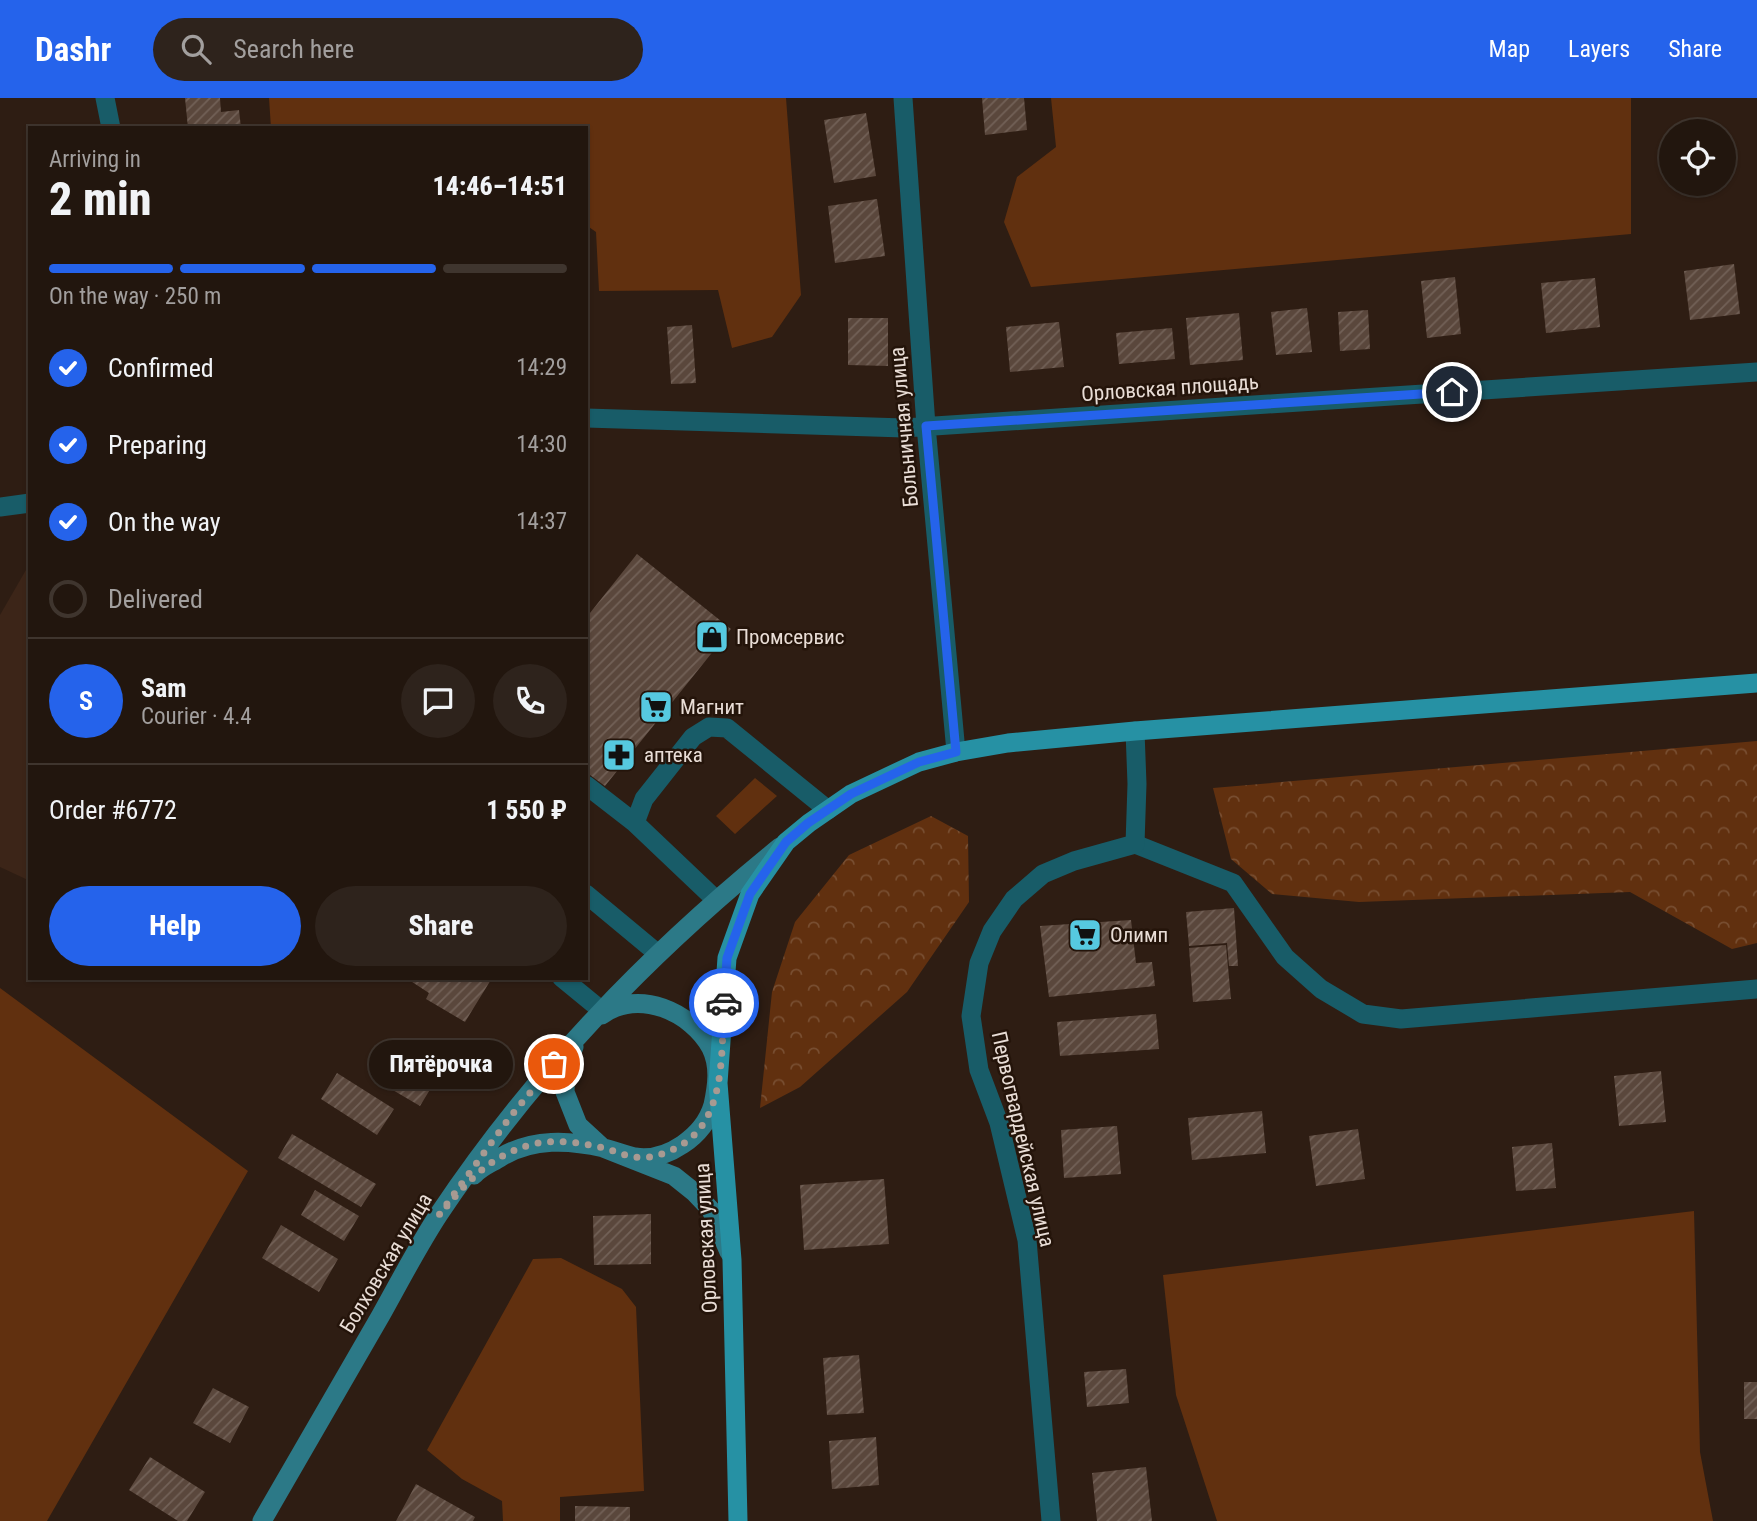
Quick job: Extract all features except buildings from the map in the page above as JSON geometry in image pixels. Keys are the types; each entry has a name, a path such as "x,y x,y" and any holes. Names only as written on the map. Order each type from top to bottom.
{"main road":[{"path":"786,842 851,794 919,762 1008,743 1757,683"},
{"name":"Болховская улица","path":"262,1521 439,1215 510,1117 583,1029 657,953 715,899 786,842"},
{"name":"Орловская улица","path":"738,1521 732,1259 718,1083 727,958 750,894 786,842"},
{"path":"439,1215 478,1171 509,1152 532,1144 556,1141 603,1148 636,1157 661,1155 688,1142 710,1116 718,1083 712,1049 695,1025 667,1008 632,1004 607,1011 583,1029 566,1063 565,1092 578,1125 603,1148 674,1176 694,1192 711,1210 732,1259"}],"street":[{"path":"105,98 111,126"},
{"name":"Больничная улица","path":"903,98 926,426 956,752"},
{"name":"Орловская площадь","path":"588,418 904,428 1757,372"},
{"path":"0,507 28,503"},
{"path":"635,823 643,799 693,737 709,727 727,728 828,810"},
{"path":"1135,731 1135,844 1233,883 1285,957 1321,989 1363,1014 1402,1018 1757,989"},
{"path":"588,787 635,823 715,899"},
{"name":"Первогвардейская улица","path":"1051,1521 1027,1240 999,1124 979,1070 971,1016 979,963 992,931 1014,899 1043,874 1074,861 1135,844"},
{"path":"588,896 657,953"},
{"path":"564,980 601,1010"}],"shaded area":[{"path":"28,566 28,880 0,867 0,615"}],"green space":[{"path":"269,98 786,98 801,295 772,337 732,348 718,290 599,291 596,232 588,226 588,126 271,126"},
{"path":"1051,98 1631,98 1631,234 1031,287 1004,222 1017,177 1056,147"},
{"path":"1757,741 1757,943 1732,949 1630,892 1359,902 1272,894 1231,859 1213,788"},
{"path":"755,778 777,796 735,834 716,816"},
{"path":"931,816 968,836 969,902 907,992 800,1087 760,1108 772,992 795,922 849,855"},
{"path":"0,988 248,1171 47,1521 0,1521"},
{"path":"1694,1211 1700,1452 1713,1521 1217,1521 1176,1395 1163,1275"},
{"path":"561,1258 622,1289 636,1307 644,1491 560,1497 560,1521 503,1521 502,1501 462,1479 427,1450 533,1259"}],"way so far":[{"path":"554,1064 510,1117 439,1215 478,1171 509,1152 532,1144 556,1141 603,1148 636,1157 661,1155 688,1142 710,1116 718,1083 724,1003"}],"place":[{"name":"Промсервис","path":"712,637"},
{"name":"Магнит","path":"656,707"},
{"name":"аптека","path":"619,755"},
{"name":"Олимп","path":"1085,935"},
{"name":"Пятёрочка","path":"554,1064"}],"route":[{"path":"724,1003 727,958 750,894 786,842 808,823 851,794 919,762 956,752 926,426 1452,392"}]}
